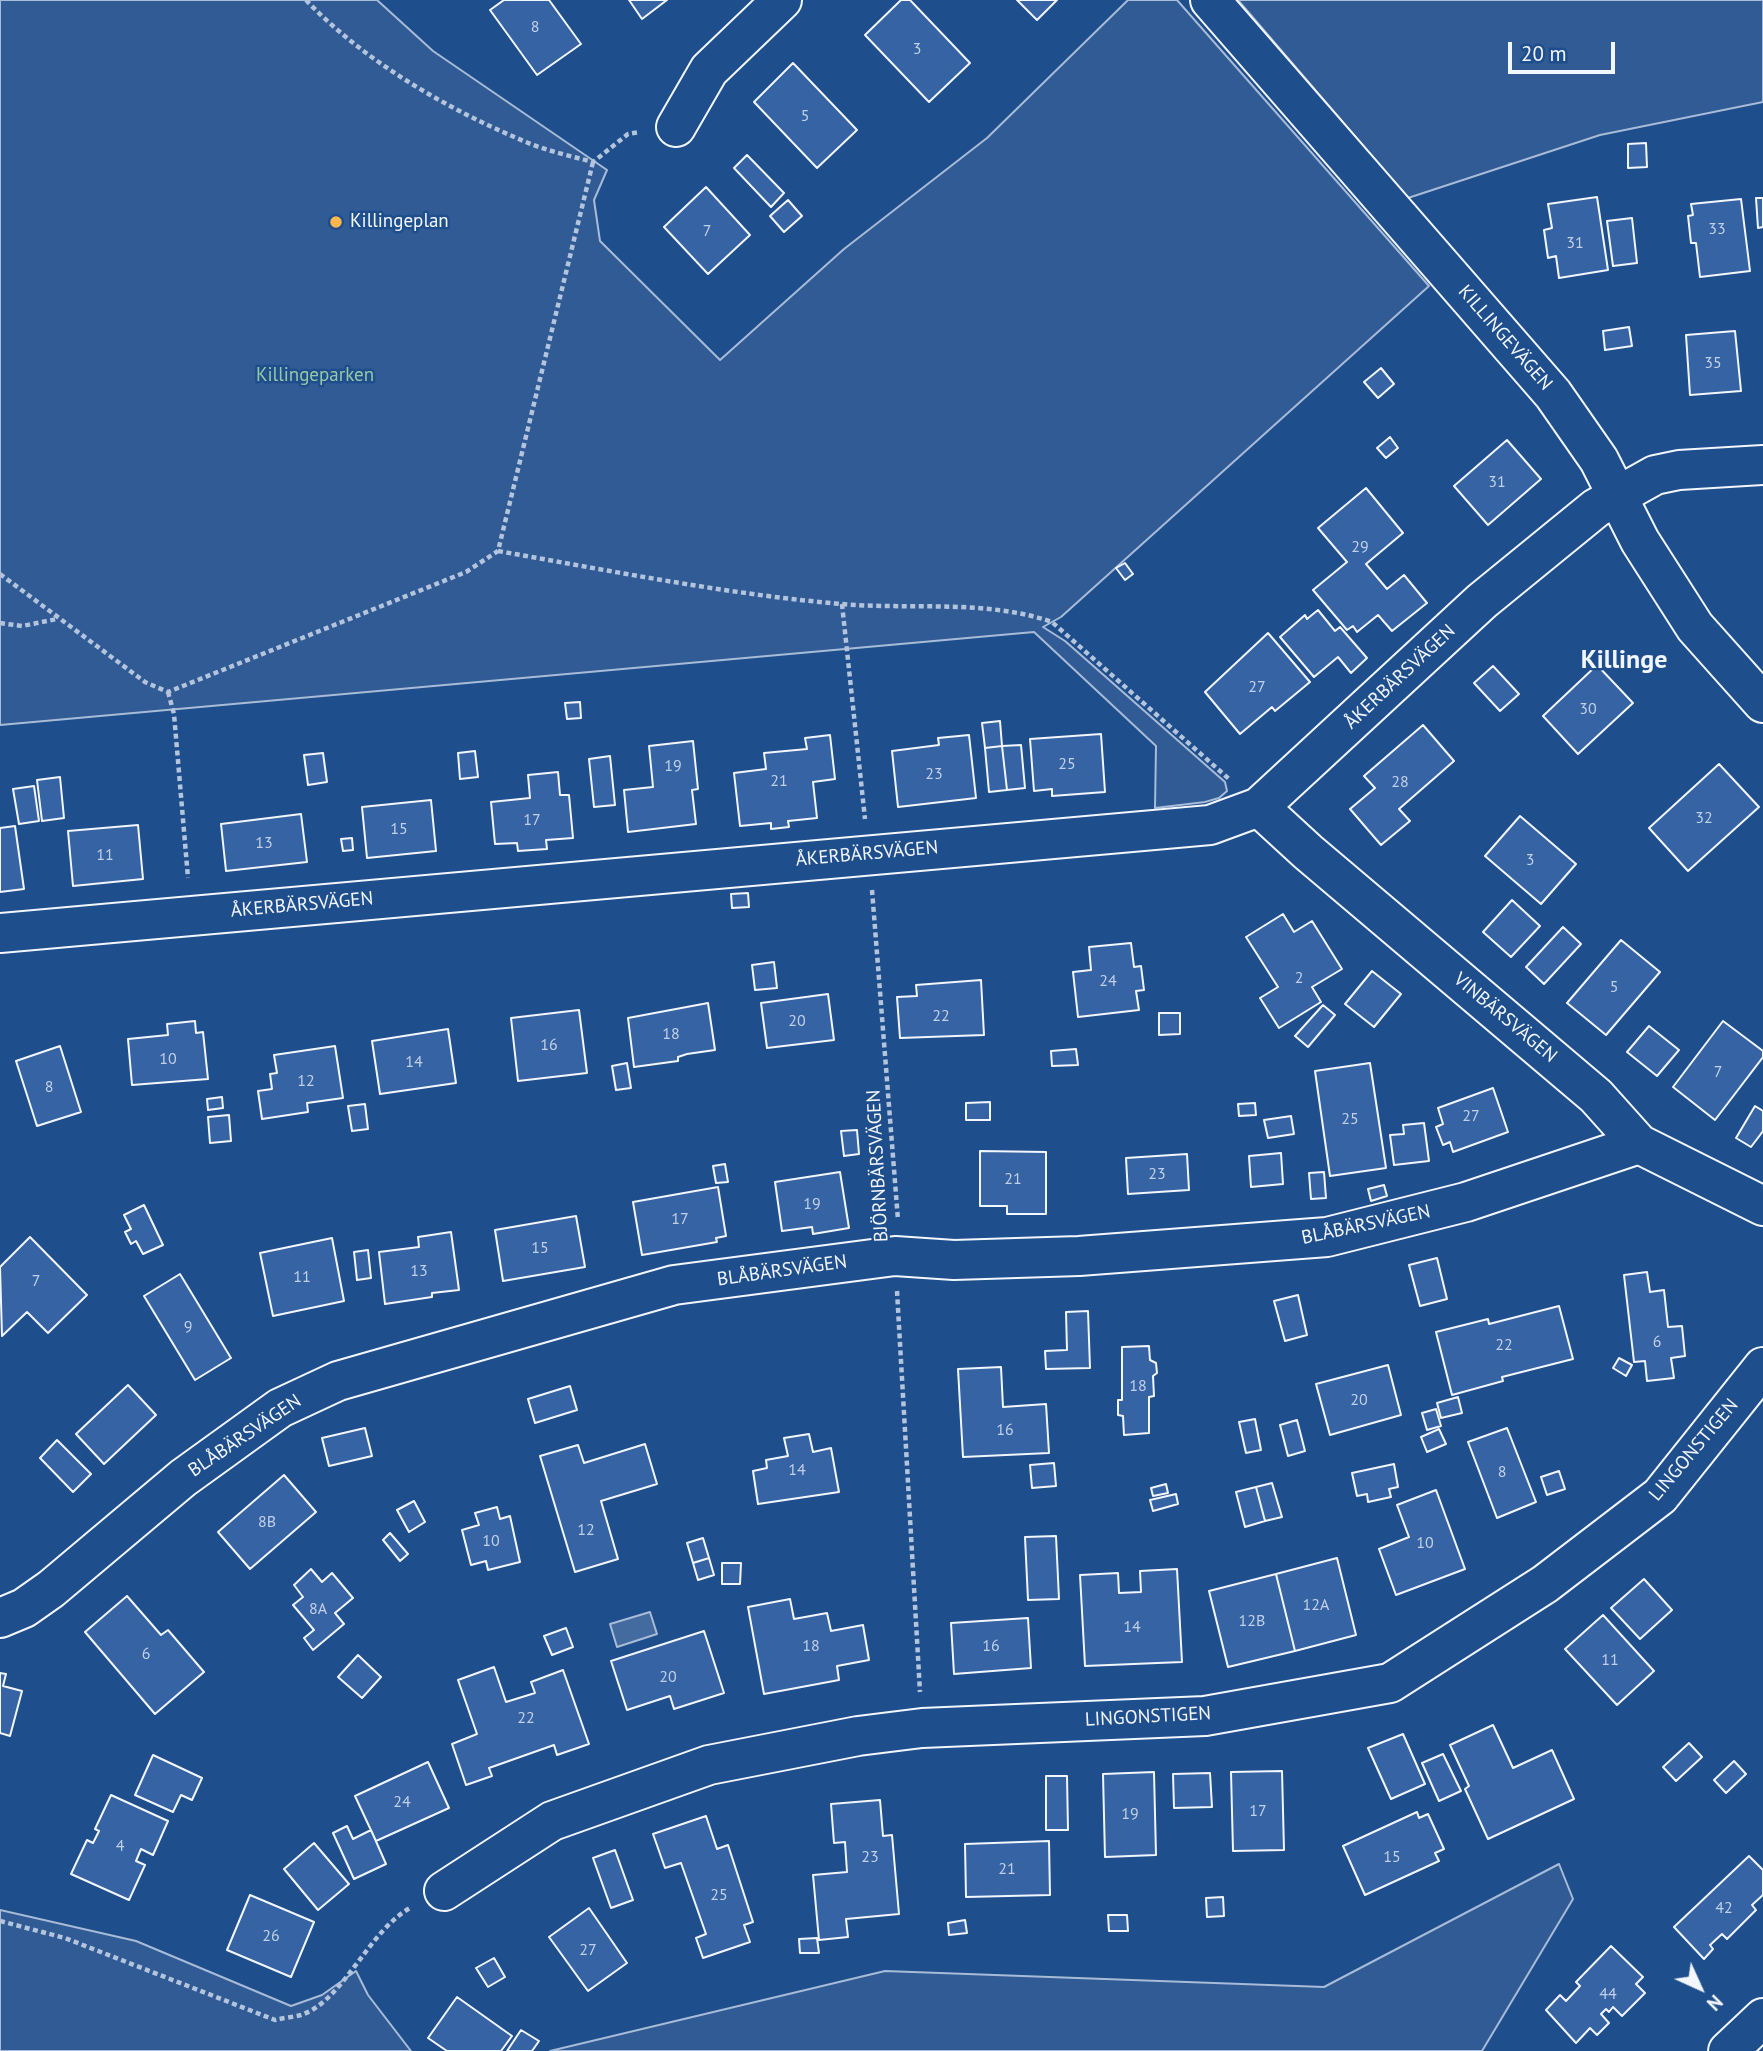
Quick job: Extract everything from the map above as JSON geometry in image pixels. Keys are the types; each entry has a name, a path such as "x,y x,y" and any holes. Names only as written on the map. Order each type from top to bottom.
{"street":[{"path":"676,127 709,70 782,0"},
{"name":"KILLINGEVÄGEN","path":"1210,0 1553,394 1599,460 1640,541 1695,627 1763,703"},
{"name":"ÅKERBÄRSVÄGEN","path":"0,933 1210,825 1259,807 1482,601 1574,523 1655,475 1671,471 1763,465"},
{"name":"VINBÄRSVÄGEN","path":"1259,807 1308,852 1596,1096 1639,1144 1763,1206"},
{"name":"BLÅBÄRSVÄGEN","path":"0,1618 23,1608 51,1589 183,1478 280,1408 318,1389 674,1285 895,1256 954,1259 1079,1256 1327,1237 1465,1202 1639,1144"},
{"name":"LINGONSTIGEN","path":"444,1891 552,1821 709,1765 858,1736 922,1728 1205,1716 1390,1683 1545,1584 1660,1496 1763,1367"},
{"path":"1728,2051 1763,2018"}],"path":[{"path":"306,0 345,40 444,102 528,143 593,162"},
{"path":"0,573 145,682 167,692 466,572 498,551 593,162 628,134 676,127"},
{"path":"498,551 728,591 842,604 1021,611 1052,622 1259,807"},
{"name":"BJÖRNBÄRSVÄGEN","path":"842,604 870,854 898,1223 895,1256 922,1728"},
{"path":"0,623 22,626 58,619"},
{"path":"167,692 174,714 193,915"},
{"path":"0,1921 65,1938 275,2020 303,2014 326,2000 395,1915 444,1891"}],"shaded area":[{"name":"Killingeparken","path":"0,0 377,0 433,51 607,170 594,200 600,241 720,360 844,249 987,138 1128,0 1177,0 1429,286 1061,617 1043,627 1065,641 1225,782 1227,791 1219,798 1205,802 1155,808 1156,746 1034,632 0,725"},
{"path":"1238,0 1763,0 1763,102 1600,135 1408,198"},
{"path":"650,1612 657,1634 617,1647 610,1624"},
{"path":"1559,1864 1573,1899 1482,2051 550,2051 885,1971 1324,1987"},
{"path":"0,1910 136,1941 291,2006 322,1995 356,1971 368,1995 411,2051 0,2051"}],"building":[{"path":"504,0 549,0 581,44 537,75 490,10"},
{"path":"629,0 667,0 642,19"},
{"path":"901,0 910,0 970,63 929,102 865,35"},
{"path":"1017,0 1057,0 1037,20"},
{"path":"793,63 857,130 817,168 754,102"},
{"path":"1646,143 1647,167 1628,168 1628,144"},
{"path":"747,155 784,193 771,207 734,168"},
{"path":"706,187 750,235 708,274 664,227"},
{"path":"1597,197 1608,270 1559,278 1556,256 1548,258 1544,230 1552,228 1548,204"},
{"path":"1756,198 1763,198 1763,227 1758,228"},
{"path":"1741,199 1750,271 1700,277 1696,243 1691,243 1688,216 1693,215 1691,204"},
{"path":"788,200 802,216 784,232 770,216"},
{"path":"1632,218 1637,263 1613,266 1607,221"},
{"path":"1629,327 1632,346 1605,350 1603,331"},
{"path":"1735,331 1741,391 1690,395 1686,335"},
{"path":"1381,368 1394,384 1378,398 1364,382"},
{"path":"1390,437 1398,448 1386,458 1377,448"},
{"path":"1507,440 1541,479 1488,525 1454,486"},
{"path":"1366,488 1403,533 1366,564 1387,589 1404,575 1427,603 1392,631 1378,615 1357,632 1353,626 1347,630 1313,590 1347,562 1318,528"},
{"path":"1125,563 1133,574 1125,580 1116,568"},
{"path":"1318,610 1335,631 1340,627 1367,658 1351,673 1338,657 1314,677 1280,637 1305,615 1307,619"},
{"path":"1268,633 1310,682 1275,711 1272,707 1240,734 1205,692"},
{"path":"1597,665 1633,703 1578,754 1543,716"},
{"path":"1493,666 1519,694 1500,711 1474,683"},
{"path":"580,702 581,718 567,719 565,703"},
{"path":"1000,721 1002,746 985,748 982,723"},
{"path":"1423,725 1454,761 1399,809 1410,821 1381,845 1350,809 1375,788 1364,776"},
{"path":"1101,734 1105,792 1052,796 1052,789 1034,791 1030,739"},
{"path":"830,735 835,779 813,782 817,818 788,821 789,827 771,829 771,823 740,826 734,773 766,769 764,753 807,749 805,738"},
{"path":"969,735 976,798 898,807 892,751 939,745 938,738"},
{"path":"693,741 698,789 692,790 696,824 628,832 624,790 653,787 649,746"},
{"path":"1021,745 1025,788 1007,790 1002,746"},
{"path":"1002,746 1007,790 989,792 985,748"},
{"path":"475,751 478,777 460,779 458,753"},
{"path":"323,753 327,782 308,785 304,755"},
{"path":"610,756 615,805 594,807 589,759"},
{"path":"1719,764 1759,807 1688,871 1649,828"},
{"path":"558,772 560,795 569,795 573,838 546,840 547,849 518,851 517,843 495,844 491,802 530,798 528,775"},
{"path":"60,777 64,818 42,821 37,780"},
{"path":"34,786 39,821 19,824 13,789"},
{"path":"431,800 436,851 367,858 362,807"},
{"path":"301,814 307,862 226,871 221,824"},
{"path":"1520,816 1576,864 1541,904 1485,856"},
{"path":"138,825 143,879 73,886 68,831"},
{"path":"15,826 24,889 0,892 0,828"},
{"path":"352,838 353,850 343,851 341,839"},
{"path":"748,893 749,907 732,908 731,894"},
{"path":"1512,900 1540,926 1511,957 1483,932"},
{"path":"1283,914 1294,932 1312,921 1342,969 1312,987 1321,1002 1279,1028 1260,998 1278,987 1246,937"},
{"path":"1563,927 1581,944 1544,984 1526,967"},
{"path":"1621,940 1660,972 1606,1035 1567,1003"},
{"path":"1131,943 1134,967 1141,966 1144,990 1136,991 1139,1010 1078,1017 1073,972 1091,970 1089,947"},
{"path":"774,962 777,988 755,990 752,965"},
{"path":"1372,971 1401,994 1374,1027 1345,1004"},
{"path":"981,980 984,1035 900,1038 897,997 917,996 916,985"},
{"path":"828,994 834,1040 767,1048 761,1003"},
{"path":"708,1003 715,1050 687,1054 678,1057 678,1061 634,1067 628,1018"},
{"path":"1323,1005 1335,1015 1308,1047 1295,1036"},
{"path":"579,1010 587,1073 518,1081 511,1018"},
{"path":"1159,1013 1180,1013 1180,1034 1159,1035"},
{"path":"195,1021 196,1033 203,1032 208,1079 132,1085 128,1039 168,1035 167,1024"},
{"path":"1723,1021 1763,1051 1763,1057 1715,1120 1673,1087"},
{"path":"1649,1026 1679,1050 1657,1076 1627,1052"},
{"path":"448,1029 456,1083 380,1094 372,1041"},
{"path":"60,1046 81,1112 37,1126 16,1061"},
{"path":"335,1046 343,1098 307,1103 308,1112 262,1119 258,1091 272,1089 270,1074 277,1073 274,1055"},
{"path":"1076,1049 1078,1065 1052,1066 1051,1051"},
{"path":"627,1063 631,1088 616,1090 612,1066"},
{"path":"1370,1063 1386,1168 1330,1176 1315,1071"},
{"path":"1493,1088 1508,1132 1453,1152 1450,1142 1443,1145 1436,1127 1443,1124 1438,1108"},
{"path":"222,1097 223,1108 208,1110 207,1099"},
{"path":"990,1102 990,1120 966,1120 966,1103"},
{"path":"1255,1103 1256,1115 1239,1116 1238,1104"},
{"path":"365,1104 368,1129 352,1131 348,1106"},
{"path":"1755,1106 1763,1111 1763,1131 1751,1147 1736,1138"},
{"path":"229,1115 231,1141 210,1143 208,1117"},
{"path":"1291,1116 1294,1134 1268,1138 1264,1120"},
{"path":"1424,1123 1429,1161 1394,1165 1390,1135 1404,1134 1403,1125"},
{"path":"857,1130 859,1154 844,1156 841,1131"},
{"path":"980,1151 1046,1152 1046,1214 1007,1214 1007,1206 980,1206"},
{"path":"1281,1153 1283,1184 1251,1187 1249,1156"},
{"path":"1187,1154 1189,1190 1128,1194 1126,1158"},
{"path":"725,1164 728,1182 716,1183 713,1166"},
{"path":"840,1172 849,1228 813,1234 812,1227 782,1231 775,1182"},
{"path":"1324,1172 1326,1198 1311,1199 1309,1173"},
{"path":"1384,1185 1387,1196 1371,1201 1368,1189"},
{"path":"718,1187 726,1236 716,1238 717,1242 642,1255 633,1202"},
{"path":"144,1205 163,1245 143,1254 136,1241 131,1244 125,1232 131,1229 124,1215"},
{"path":"576,1216 585,1267 503,1281 495,1230"},
{"path":"451,1232 459,1290 385,1304 379,1252 419,1247 418,1237"},
{"path":"30,1237 87,1295 48,1333 27,1312 2,1336 0,1267"},
{"path":"332,1238 344,1301 273,1316 260,1253"},
{"path":"368,1250 371,1278 357,1280 354,1252"},
{"path":"1437,1258 1447,1299 1420,1306 1409,1265"},
{"path":"1647,1272 1650,1292 1664,1290 1668,1327 1682,1326 1685,1356 1671,1358 1674,1378 1647,1381 1645,1361 1634,1362 1624,1275"},
{"path":"180,1274 231,1358 195,1380 144,1296"},
{"path":"1298,1295 1307,1335 1285,1341 1274,1301"},
{"path":"1559,1306 1573,1359 1502,1377 1503,1381 1452,1395 1436,1332 1488,1319 1489,1324"},
{"path":"1088,1311 1090,1368 1046,1369 1045,1351 1067,1350 1066,1312"},
{"path":"1149,1346 1150,1360 1156,1363 1157,1373 1153,1376 1154,1396 1149,1397 1149,1433 1124,1435 1123,1416 1118,1415 1118,1400 1122,1400 1122,1347"},
{"path":"1619,1358 1632,1365 1626,1376 1613,1368"},
{"path":"1388,1365 1401,1415 1330,1435 1316,1384"},
{"path":"1001,1367 1003,1407 1046,1404 1049,1453 963,1457 958,1369"},
{"path":"128,1385 156,1415 104,1464 76,1434"},
{"path":"570,1386 577,1410 535,1423 528,1399"},
{"path":"1458,1397 1462,1413 1441,1418 1437,1403"},
{"path":"1436,1409 1441,1426 1427,1430 1422,1413"},
{"path":"1255,1419 1261,1450 1246,1453 1239,1422"},
{"path":"1297,1420 1305,1451 1288,1456 1280,1425"},
{"path":"365,1428 372,1456 329,1466 322,1438"},
{"path":"1507,1428 1536,1502 1497,1518 1468,1442"},
{"path":"1439,1429 1446,1444 1427,1452 1421,1437"},
{"path":"809,1434 813,1452 831,1448 839,1492 758,1504 753,1471 767,1468 766,1460 788,1456 784,1438"},
{"path":"57,1440 91,1474 73,1492 40,1458"},
{"path":"645,1444 657,1484 601,1501 618,1559 575,1572 540,1456 578,1445 584,1463"},
{"path":"1054,1463 1056,1486 1032,1488 1030,1465"},
{"path":"1394,1464 1398,1487 1389,1489 1391,1497 1368,1502 1367,1494 1357,1496 1352,1473"},
{"path":"1559,1471 1565,1489 1547,1495 1541,1477"},
{"path":"284,1475 316,1512 250,1569 218,1532"},
{"path":"1272,1483 1282,1517 1265,1521 1256,1487"},
{"path":"1166,1484 1168,1493 1153,1496 1151,1488"},
{"path":"1256,1487 1265,1521 1245,1527 1236,1492"},
{"path":"1436,1490 1465,1569 1396,1595 1379,1549 1409,1537 1397,1505"},
{"path":"1176,1494 1178,1504 1153,1511 1150,1500"},
{"path":"414,1501 425,1522 409,1532 397,1510"},
{"path":"497,1507 500,1519 510,1516 520,1562 488,1570 486,1561 471,1565 462,1530 479,1525 475,1513"},
{"path":"390,1533 408,1554 400,1561 383,1540"},
{"path":"1056,1536 1059,1599 1028,1600 1025,1537"},
{"path":"703,1538 709,1558 693,1563 687,1543"},
{"path":"709,1558 714,1575 698,1580 693,1563"},
{"path":"1337,1558 1356,1635 1295,1651 1276,1574"},
{"path":"722,1563 741,1563 740,1584 722,1584"},
{"path":"311,1569 322,1582 332,1573 353,1598 335,1613 344,1624 313,1650 304,1638 314,1630 293,1605 303,1597 294,1585"},
{"path":"1177,1569 1182,1662 1085,1666 1080,1575 1118,1573 1119,1593 1141,1592 1140,1571"},
{"path":"1276,1574 1295,1651 1228,1667 1209,1591"},
{"path":"1644,1579 1672,1610 1640,1639 1611,1608"},
{"path":"127,1596 161,1635 168,1630 204,1672 155,1714 85,1632"},
{"path":"790,1599 794,1619 827,1613 831,1631 863,1625 869,1660 837,1666 839,1680 764,1694 748,1607"},
{"path":"1603,1615 1654,1671 1617,1705 1565,1649"},
{"path":"1028,1618 1031,1668 954,1674 951,1623"},
{"path":"566,1628 573,1647 552,1655 544,1636"},
{"path":"704,1631 724,1693 674,1709 670,1696 627,1710 611,1661"},
{"path":"358,1655 381,1677 362,1698 338,1677"},
{"path":"494,1667 506,1702 535,1693 531,1682 563,1670 589,1744 557,1755 554,1745 489,1768 492,1776 466,1785 452,1744 477,1734 458,1680"},
{"path":"0,1673 6,1674 3,1686 22,1691 10,1736 0,1733"},
{"path":"1493,1725 1513,1768 1552,1750 1574,1799 1488,1839 1465,1789 1469,1786 1450,1745"},
{"path":"1403,1734 1425,1784 1391,1799 1368,1748"},
{"path":"1689,1743 1702,1757 1676,1781 1663,1767"},
{"path":"1443,1754 1461,1791 1439,1801 1422,1763"},
{"path":"153,1755 202,1778 192,1800 181,1795 173,1812 135,1795"},
{"path":"1734,1761 1746,1774 1726,1793 1714,1780"},
{"path":"428,1762 449,1808 376,1841 355,1796"},
{"path":"1282,1771 1284,1850 1233,1851 1231,1772"},
{"path":"1154,1772 1156,1855 1105,1857 1103,1774"},
{"path":"1210,1773 1212,1807 1174,1808 1173,1774"},
{"path":"1046,1776 1067,1776 1068,1830 1046,1830"},
{"path":"111,1795 168,1821 153,1855 141,1849 136,1861 145,1865 129,1900 71,1874 87,1840 93,1843 99,1831 95,1829"},
{"path":"880,1800 883,1836 892,1835 899,1914 846,1919 848,1937 819,1940 813,1875 847,1872 845,1842 834,1843 831,1804"},
{"path":"1417,1812 1419,1818 1428,1814 1444,1849 1435,1853 1439,1861 1365,1895 1343,1846"},
{"path":"706,1816 717,1849 728,1845 753,1922 744,1925 750,1942 703,1958 696,1938 706,1934 681,1863 665,1868 653,1834"},
{"path":"347,1826 353,1839 371,1830 386,1864 354,1879 333,1833"},
{"path":"1049,1841 1050,1895 966,1897 965,1844"},
{"path":"314,1843 349,1884 318,1910 284,1869"},
{"path":"615,1850 633,1900 611,1908 593,1858"},
{"path":"1749,1856 1763,1870 1763,1895 1752,1905 1756,1910 1727,1939 1722,1934 1710,1945 1713,1949 1704,1959 1674,1927"},
{"path":"250,1895 314,1922 291,1977 227,1950"},
{"path":"1223,1897 1224,1916 1207,1917 1206,1898"},
{"path":"589,1908 627,1963 588,1991 549,1937"},
{"path":"1108,1915 1127,1915 1128,1931 1109,1931"},
{"path":"965,1920 967,1933 949,1935 948,1923"},
{"path":"817,1938 819,1953 800,1953 799,1939"},
{"path":"1611,1946 1643,1977 1636,1984 1645,1993 1622,2016 1613,2007 1609,2012 1606,2009 1601,2014 1609,2023 1597,2035 1590,2028 1576,2043 1546,2010 1560,1995 1566,2001 1580,1986 1576,1982"},
{"path":"494,1958 505,1977 488,1987 476,1968"},
{"path":"457,1997 512,2036 501,2051 447,2051 428,2038"},
{"path":"521,2030 539,2041 532,2051 507,2051"}],"place":[{"name":"Killingeplan","path":"336,222"}],"district":[{"name":"Killinge","path":"1624,661"}]}
